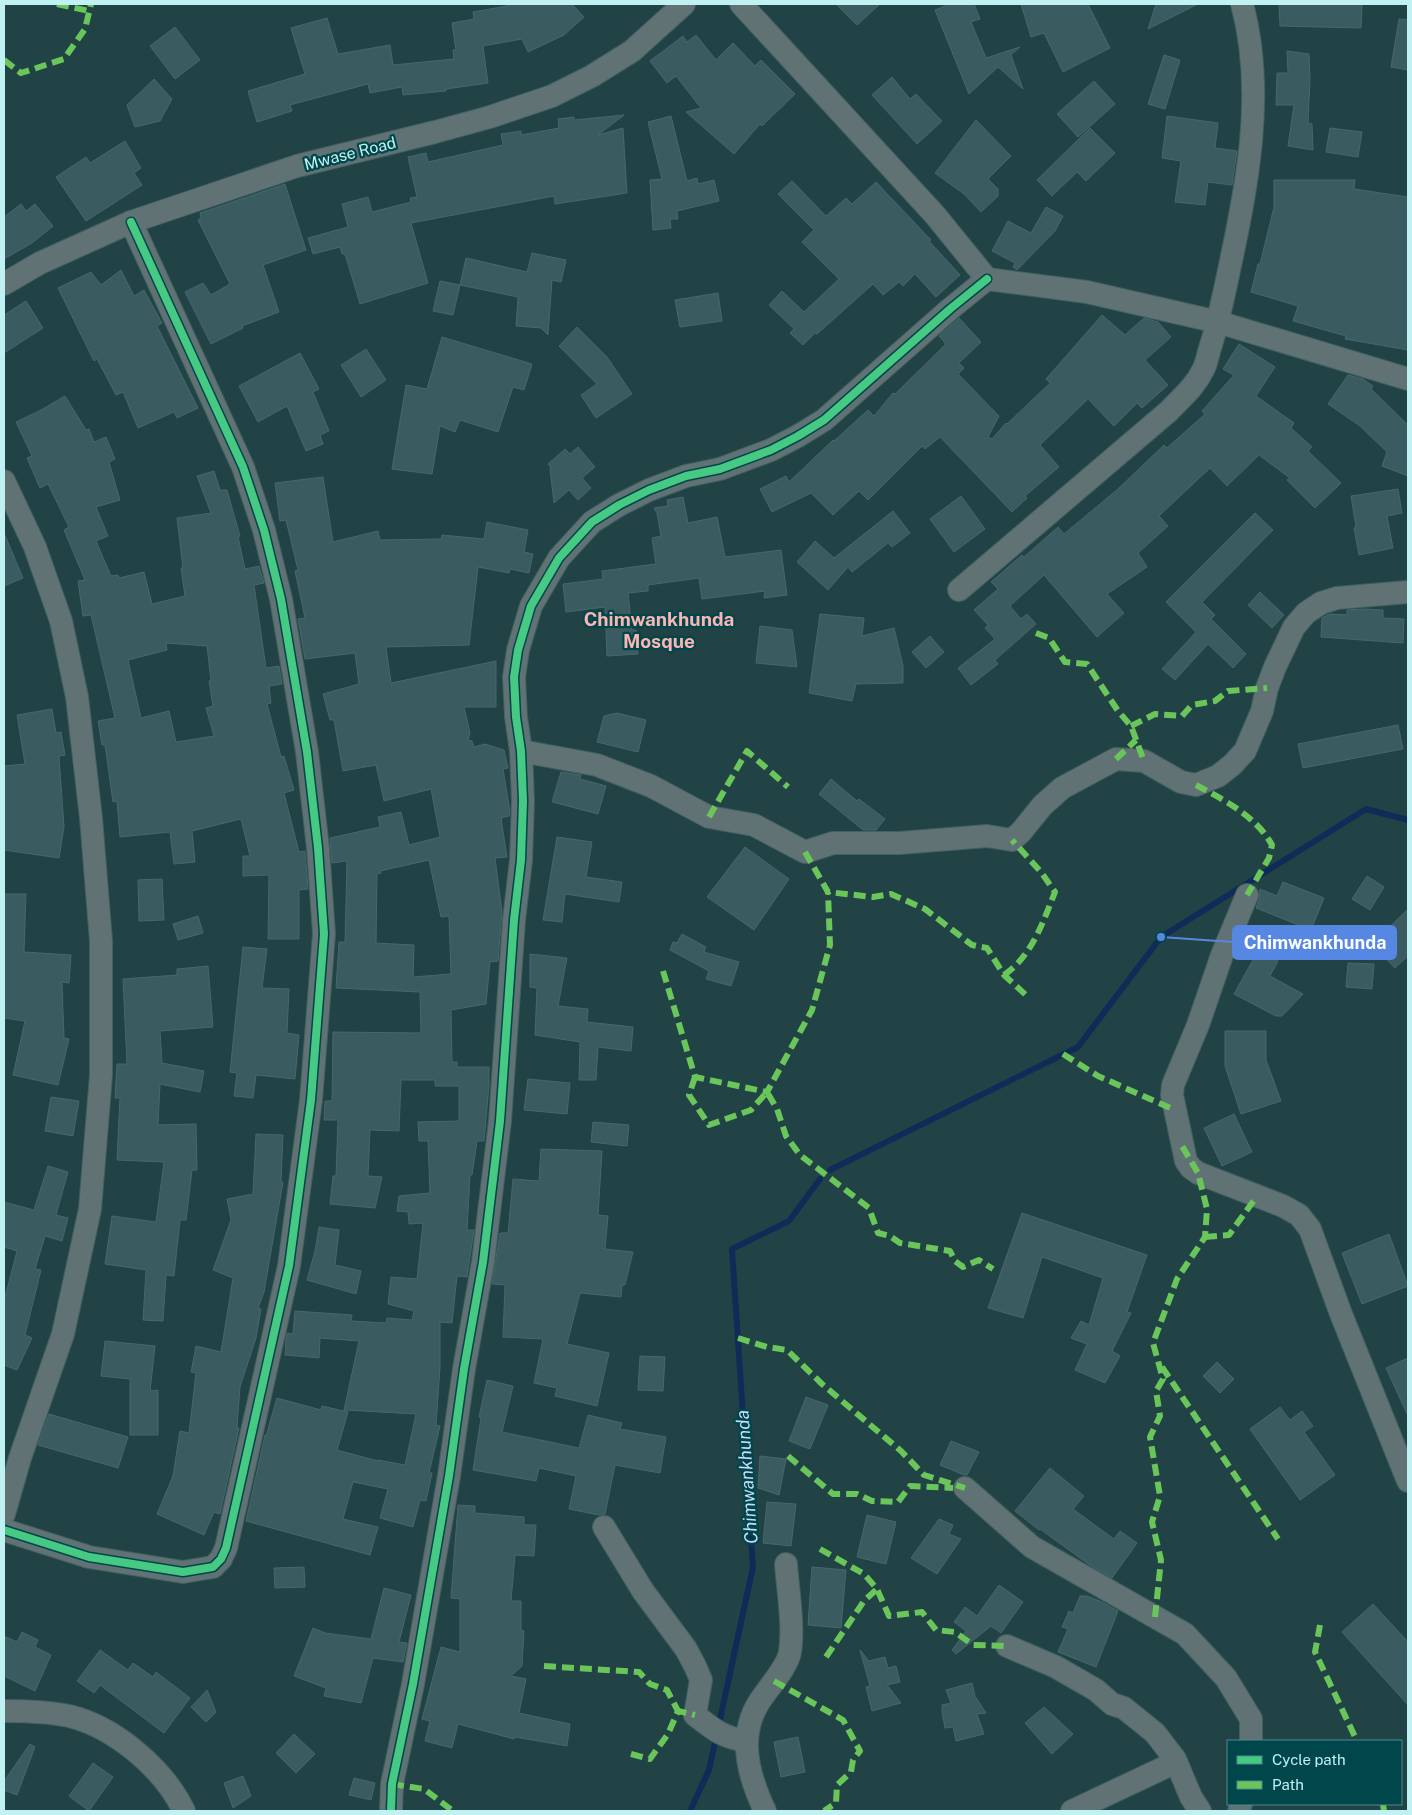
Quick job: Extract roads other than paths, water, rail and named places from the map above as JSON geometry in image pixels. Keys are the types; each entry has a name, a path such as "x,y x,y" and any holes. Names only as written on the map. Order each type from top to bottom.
{"street":[{"name":"Mwase Road","path":"4,284 40,263 131,222 297,166 490,117 552,96 592,76 632,51 684,4"},
{"path":"741,4 935,215 987,279 1087,292 1218,322 1408,379"},
{"path":"959,590 1168,411 1192,388 1203,370 1218,322 1250,158 1253,100 1251,43 1242,4"},
{"path":"4,1530 89,1557 183,1572 213,1567 221,1559 226,1548 289,1266 311,1100 324,934 318,848 307,752 282,599 264,530 243,467 131,222"},
{"path":"391,1811 392,1784 418,1656 483,1262 500,1121 524,801 514,677 518,650 531,606 559,558 592,522 619,505 649,490 686,476 720,470 771,450 798,436 824,420 987,279"},
{"path":"4,481 35,547 60,622 77,697 91,818 101,941 101,1075 90,1209 63,1334 12,1455 4,1514"},
{"path":"521,751 597,765 652,786 709,817 754,825 806,852 833,844 900,843 987,836 1012,840 1042,806 1062,788 1116,759 1144,761 1181,782 1196,785 1218,776 1246,751 1262,710 1267,688 1275,667 1294,627 1306,613 1321,604 1337,598 1408,592"},
{"path":"1247,895 1222,955 1198,1025 1173,1085 1172,1095 1186,1161 1198,1173 1284,1206 1299,1214 1310,1229 1341,1314 1408,1480"},
{"path":"965,1488 1032,1547 1184,1634 1226,1678 1251,1720 1251,1740"},
{"path":"604,1527 644,1591 686,1649 695,1666 701,1680 695,1715 712,1729 730,1738 746,1741"},
{"path":"765,1811 748,1764 746,1741 754,1707 774,1681 790,1654 786,1564"},
{"path":"1007,1646 1056,1667 1096,1690 1112,1704 1124,1708 1155,1733 1176,1762 1191,1798 1200,1811"},
{"path":"4,1711 68,1716 98,1726 142,1756 164,1780 184,1811"},
{"path":"1072,1811 1176,1762"}],"waterway":[{"name":"Chimwankhunda","path":"830,1170 1078,1047 1161,937 1366,809 1408,820"},
{"name":"Chimwankhunda","path":"690,1811 709,1770 753,1567 732,1249 789,1221 820,1179"}],"place":[{"name":"Chimwankhunda","path":"1161,937"}],"district":[{"name":"Chimwankhunda Mosque","path":"659,630"}]}
